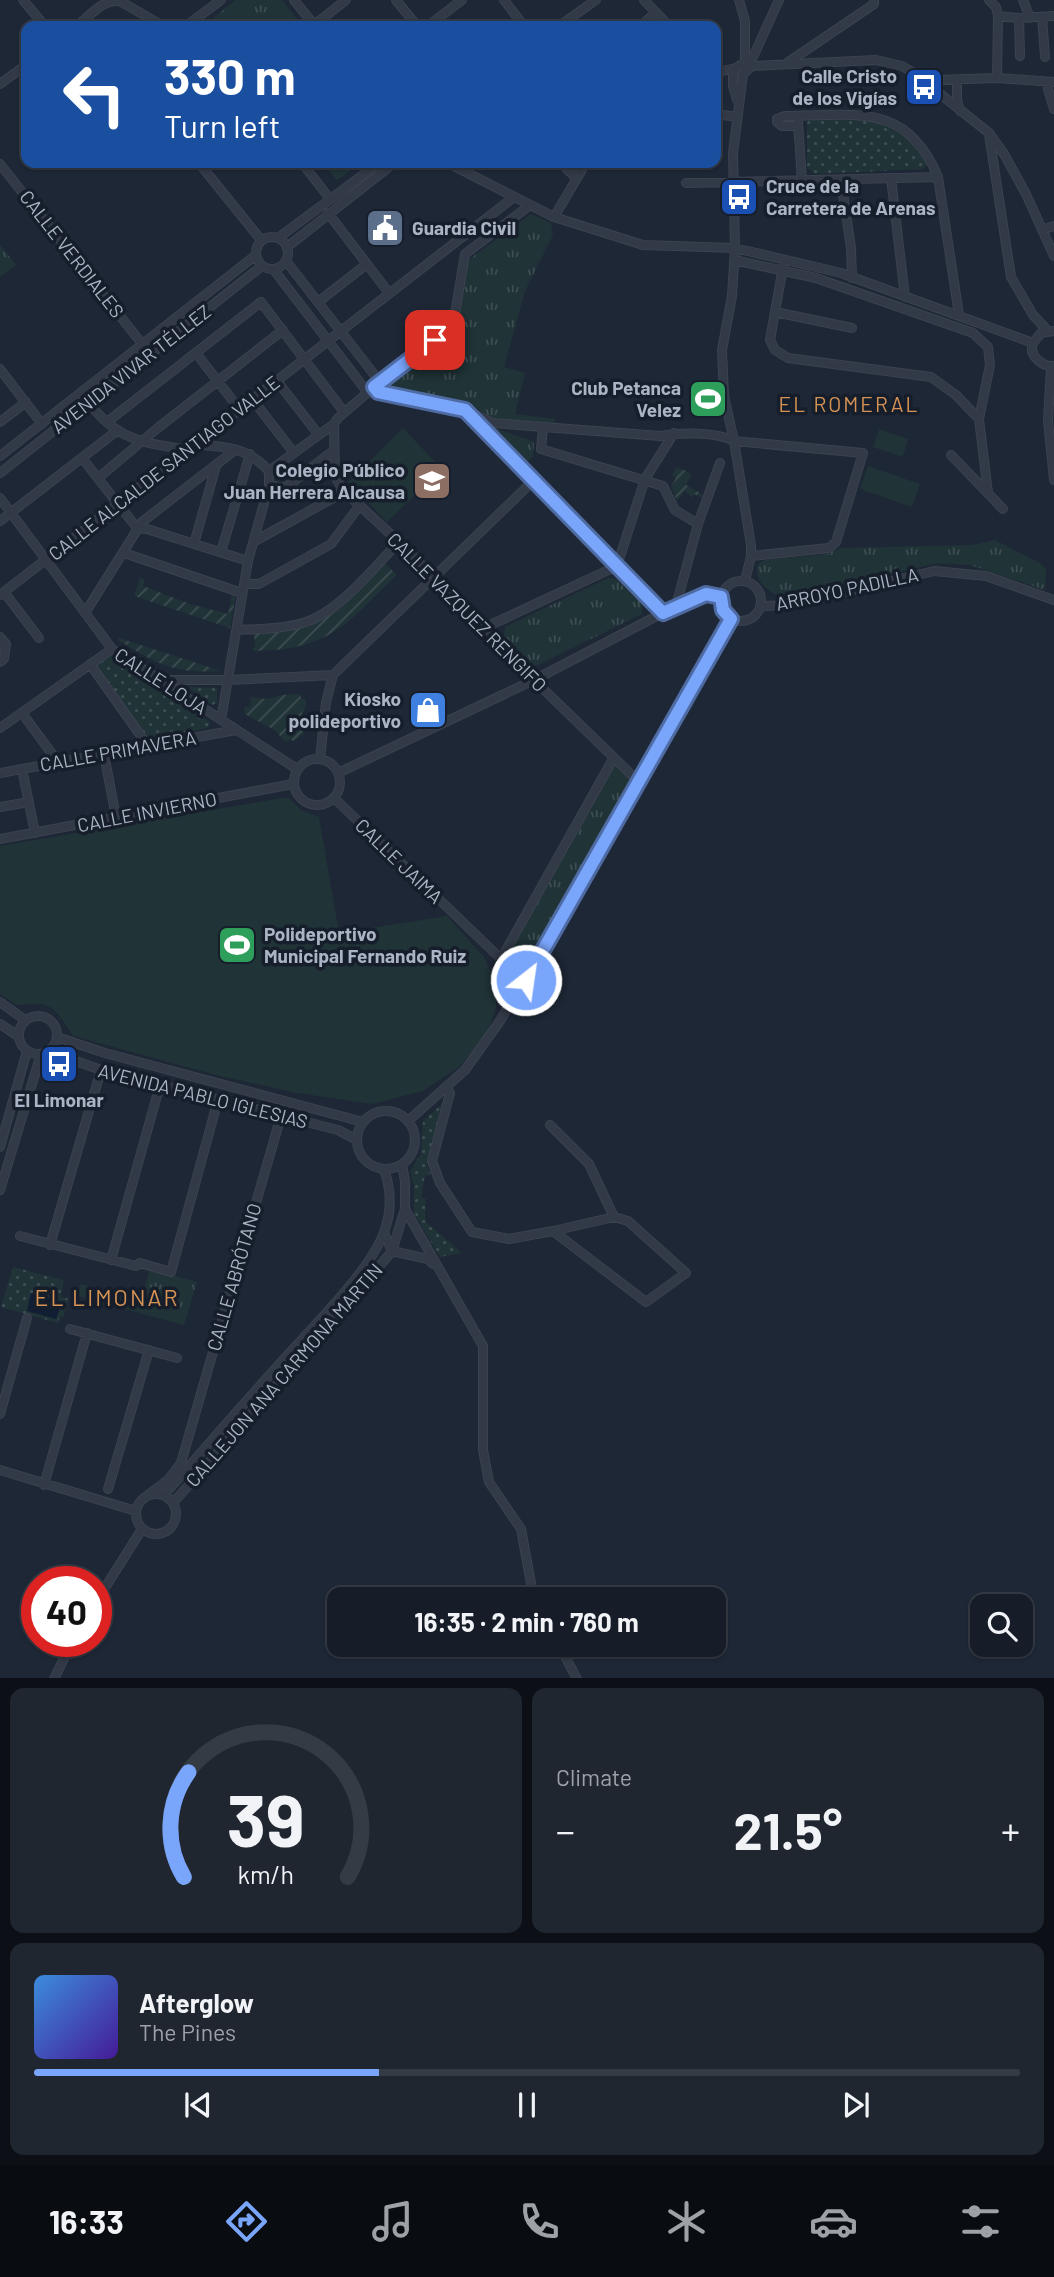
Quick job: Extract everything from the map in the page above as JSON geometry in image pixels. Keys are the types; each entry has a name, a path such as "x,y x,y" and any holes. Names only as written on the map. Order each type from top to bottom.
{"street":[{"path":"23,0 41,21"},
{"path":"193,21 221,0"},
{"path":"294,0 311,21"},
{"path":"319,21 346,0"},
{"path":"396,0 412,21"},
{"path":"435,21 462,0"},
{"path":"504,0 520,21"},
{"path":"577,12 588,0"},
{"path":"565,21 596,0"},
{"path":"644,0 663,21"},
{"path":"740,0 752,63"},
{"path":"745,581 751,556 734,441 724,396 722,351 732,296 735,248 732,183 743,74 752,63 779,0"},
{"path":"989,0 996,7 998,16 996,78"},
{"path":"1023,0 1030,18"},
{"path":"90,20 97,1"},
{"path":"90,20 106,3 119,1 154,21"},
{"path":"786,63 874,2"},
{"path":"646,21 655,13"},
{"path":"998,16 1019,19 1054,16"},
{"path":"1042,17 1045,57"},
{"path":"1019,19 1020,56"},
{"path":"721,69 733,71 752,63 876,60 902,66 989,133 1007,159 1054,256"},
{"path":"0,85 21,69"},
{"path":"733,71 741,87"},
{"path":"733,71 733,86 739,106"},
{"path":"918,76 945,80 996,78 1050,82 1054,109"},
{"path":"942,96 940,89 945,80"},
{"path":"957,80 960,111"},
{"path":"798,126 782,126 777,119 785,116 861,114 880,117 918,141 931,160 938,177 959,315"},
{"path":"721,115 737,117"},
{"path":"799,116 802,181"},
{"path":"989,133 1011,277 1033,315 1051,331"},
{"name":"CALLE VERDIALES","path":"0,164 143,345"},
{"path":"203,168 261,240"},
{"path":"306,168 330,199"},
{"path":"372,168 278,237 261,240 256,249 262,266 274,270 327,341 378,392 465,410 493,423 660,436 674,433 726,437 734,441 863,453 836,542 829,548 751,556"},
{"path":"287,247 388,168"},
{"path":"458,168 554,217 643,245 735,248 852,278 1033,342"},
{"path":"566,168 576,178"},
{"path":"554,217 583,168"},
{"path":"686,183 938,177"},
{"path":"891,178 905,297"},
{"path":"841,180 851,248 852,278"},
{"name":"CALLE ALCALDE SANTIAGO VALLE","path":"2,593 514,197"},
{"path":"269,471 334,424 344,412 453,326 465,254 529,206"},
{"path":"328,214 389,293"},
{"path":"1042,230 1054,226"},
{"path":"278,237 287,247 286,261 340,330 374,388"},
{"path":"456,242 465,254"},
{"name":"AVENIDA VIVAR TÉLLEZ","path":"0,456 256,255"},
{"path":"734,260 816,278 973,333 988,347 990,365 979,419 988,493"},
{"path":"274,270 286,261"},
{"path":"784,261 770,340 775,350 788,358 931,377 956,395 979,419"},
{"path":"318,302 367,264"},
{"name":"AVENIDA VIVAR TÉLLEZ","path":"0,473 262,266"},
{"path":"107,422 261,302 344,412"},
{"path":"775,312 852,328"},
{"path":"98,478 283,330"},
{"path":"1051,331 1041,333 1033,342 1032,350 1035,359 1053,367 1051,407 1054,480"},
{"path":"196,353 240,410"},
{"path":"0,369 42,424"},
{"path":"277,381 318,434"},
{"path":"253,400 294,453"},
{"path":"0,422 26,402"},
{"path":"89,403 107,422 135,441 191,448 219,446 255,456 269,471 268,485 248,561 221,720"},
{"path":"465,410 663,613"},
{"path":"253,542 343,490 335,476 334,424"},
{"path":"543,427 541,449 646,478 663,486 676,510 698,524"},
{"path":"0,521 118,430"},
{"path":"484,628 617,566 646,478 674,433"},
{"path":"161,445 168,453 168,465"},
{"path":"85,613 137,528 235,450"},
{"path":"285,488 333,451"},
{"path":"221,552 250,454"},
{"path":"951,455 1003,509"},
{"path":"82,458 137,528 248,561"},
{"path":"676,606 698,524 720,463"},
{"path":"194,544 216,466"},
{"path":"320,759 326,702 333,676 533,481"},
{"path":"268,485 335,497"},
{"name":"CALLE VAZQUEZ RENGIFO","path":"343,490 399,542 613,760 640,783"},
{"name":"CALLE LOJA","path":"0,498 112,649 298,769"},
{"path":"124,553 243,589 259,584 331,544 360,505"},
{"path":"237,630 286,627 324,614 399,542"},
{"name":"ARROYO PADILLA","path":"761,606 791,605 934,571 986,576 1054,600"},
{"path":"745,581 760,593 761,606 753,618 738,621 731,619 723,610 721,597 730,584 745,581"},
{"path":"2,593 39,638"},
{"path":"338,773 534,680 676,606 706,594 721,597"},
{"path":"408,1121 472,1060 500,1021 640,783 731,619"},
{"path":"0,637 6,644 4,659 0,662"},
{"path":"0,728 112,649"},
{"path":"90,664 148,746"},
{"path":"159,680 333,676"},
{"path":"22,713 58,762"},
{"name":"CALLE PRIMAVERA","path":"0,773 236,730"},
{"path":"104,754 117,817"},
{"path":"320,759 338,773 340,782 334,798 327,804 318,806 301,800 293,784 298,769 304,763 320,759"},
{"path":"500,959 613,760"},
{"path":"22,769 35,833"},
{"name":"CALLE INVIERNO","path":"0,839 293,784"},
{"name":"CALLE JAIMA","path":"334,798 500,959 526,980"},
{"path":"0,807 29,802"},
{"path":"0,1002 26,1020"},
{"path":"0,1189 44,1053 54,1045 57,1037 53,1023 47,1018 32,1016 16,1035"},
{"path":"0,1024 16,1035 27,1051 44,1053"},
{"path":"0,1035 16,1035"},
{"name":"AVENIDA PABLO IGLESIAS","path":"57,1037 105,1053 363,1122"},
{"path":"1,1143 27,1051"},
{"name":"AVENIDA PABLO IGLESIAS","path":"44,1053 100,1070 338,1130 357,1140"},
{"path":"50,1245 100,1070"},
{"path":"111,1260 160,1085"},
{"path":"446,1087 450,1093 432,1161 440,1183 472,1232 509,1239 614,1216 628,1220 686,1273 646,1301 553,1231"},
{"path":"20,1237 171,1272 218,1100"},
{"path":"380,1111 400,1114 408,1121 413,1129 414,1149 402,1164 384,1169 365,1160 359,1151 357,1140 363,1122 380,1111"},
{"name":"CALLE ABRÓTANO","path":"148,1495 168,1479 181,1463 281,1116"},
{"path":"550,1125 589,1164 614,1216"},
{"path":"1,1143 15,1138"},
{"name":"CALLEJON ANA CARMONA MARTIN","path":"173,1503 392,1251 405,1209 402,1164"},
{"name":"CALLEJON ANA CARMONA MARTIN","path":"164,1495 330,1308 373,1255 388,1219 390,1187 384,1169"},
{"path":"405,1209 483,1346 483,1450 489,1482 522,1529 532,1587"},
{"path":"384,1233 392,1251 428,1259 446,1279"},
{"path":"0,1414 27,1318"},
{"path":"70,1329 177,1358"},
{"path":"44,1485 88,1333"},
{"path":"108,1489 149,1350"},
{"path":"188,1438 193,1447 204,1450"},
{"path":"0,1470 136,1511"},
{"path":"148,1495 164,1495 173,1503 176,1519 166,1532 155,1534 142,1529 138,1524 136,1511 148,1495"},
{"path":"112,1577 142,1529"},
{"path":"54,1678 64,1657"},
{"path":"565,1657 576,1678"}],"green space":[{"path":"236,0 282,0 298,21 209,21"},
{"path":"856,117 888,126 907,138 927,164 924,169 815,174 807,168 807,122 812,118"},
{"path":"327,168 354,168 337,180"},
{"path":"531,214 551,223 553,235 525,291 504,367 525,373 515,414 555,419 554,423 492,419 468,402 392,391 386,384 456,332 467,261"},
{"path":"0,245 16,265 0,277"},
{"path":"403,428 442,469 387,522 348,482"},
{"path":"495,428 534,442 533,456 527,463 493,430"},
{"path":"879,429 908,439 903,457 873,447"},
{"path":"868,466 920,484 912,507 860,489"},
{"path":"677,467 692,474 686,485 702,494 701,498 694,494 692,497 685,491 677,501 671,486 676,478 672,475"},
{"path":"995,540 1040,563 1046,569 1045,590 970,565 937,563 789,599 765,588 757,571 758,564 765,560 828,554 840,548 972,545"},
{"path":"384,562 397,575 349,621 319,640 301,646 253,651 254,632 325,616"},
{"path":"140,578 145,580 143,586 190,604 228,614 232,594 236,595 230,628 134,596"},
{"path":"608,578 615,578 642,604 642,614 536,666 529,663 504,636 505,627"},
{"path":"119,638 221,671 191,671 166,666 118,640"},
{"path":"110,655 207,720 210,723 208,728 149,741 95,665"},
{"path":"188,687 217,688 217,703 212,705"},
{"path":"300,694 301,698 306,700 302,713 305,728 303,735 293,741 283,740 271,728 245,714 244,707 251,706 250,697 267,699"},
{"path":"614,763 634,783 526,978 503,959"},
{"name":"Polideportivo Municipal Fernando Ruiz","path":"288,797 301,810 319,817 339,933 447,916 484,957 496,982 496,1008 486,1036 459,1067 423,1091 372,1104 297,1093 216,1075 73,1036 51,1008 38,1004 16,1005 0,994 0,846"},
{"path":"442,1104 427,1165 431,1176 425,1175 421,1198 426,1199 427,1223 462,1253 440,1257 414,1213 414,1186 410,1172 421,1153 423,1121"},
{"path":"13,1267 64,1280 61,1297 69,1299 63,1318 60,1317 58,1323 1,1307"},
{"path":"150,1269 197,1282 184,1325 77,1296 80,1284 126,1297 130,1288 143,1292"}],"water":[{"path":"31,1293 62,1302 56,1319 27,1311"}],"place":[{"name":"Calle Cristo de los Vigías","path":"924,87"},
{"name":"Cruce de la Carretera de Arenas","path":"739,197"},
{"name":"Guardia Civil","path":"385,228"},
{"name":"Club Petanca Velez","path":"708,399"},
{"name":"Colegio Público Juan Herrera Alcausa","path":"432,481"},
{"name":"Kiosko polideportivo","path":"428,710"},
{"name":"Polideportivo Municipal Fernando Ruiz","path":"237,945"},
{"name":"El Limonar","path":"59,1064"}],"district":[{"name":"EL ROMERAL","path":"849,405"},
{"name":"EL LIMONAR","path":"107,1298"}],"route":[{"path":"435,340 374,387 378,392 465,410 663,613 706,594 721,597 723,610 731,619 526,980"}]}
